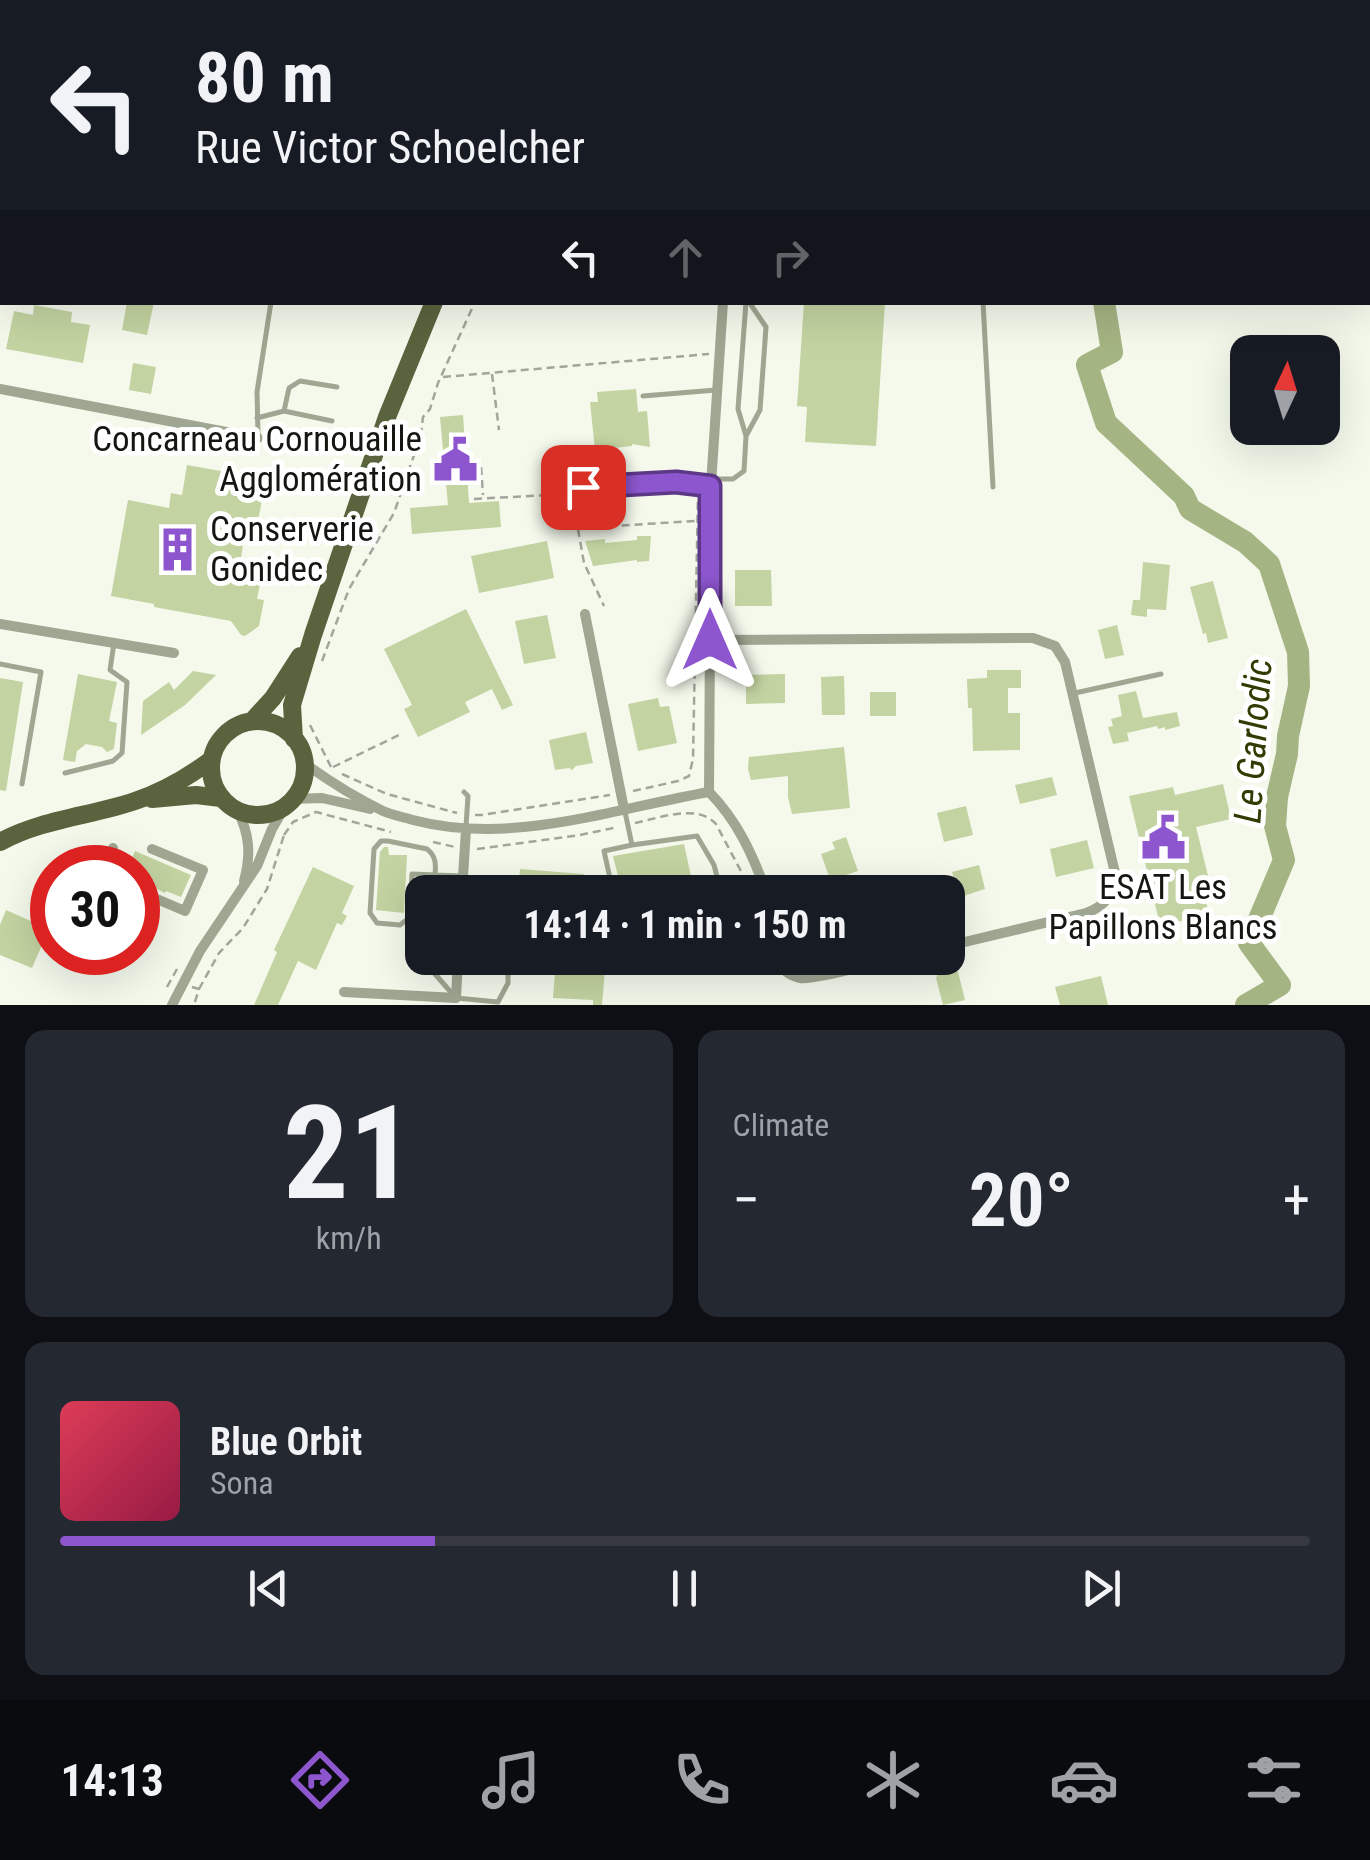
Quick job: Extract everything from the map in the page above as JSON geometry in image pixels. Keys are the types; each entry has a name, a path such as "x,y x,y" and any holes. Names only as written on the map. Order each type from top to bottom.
{"main road":[{"path":"294,739 276,724 252,721 225,734 211,760 214,787 221,798 246,814 267,814 289,802 300,788 304,763 294,739 292,705 374,452 433,305"},
{"path":"252,721 274,698 313,635"},
{"path":"138,800 190,775 211,760"},
{"path":"0,842 27,830 138,800 196,795 221,798"}],"street":[{"path":"723,305 707,483 709,792 734,822 759,875"},
{"path":"0,389 258,438"},
{"path":"585,614 624,809"},
{"path":"0,624 174,654"},
{"path":"710,640 1033,638 1056,646 1072,694 1115,874 1112,892 1099,909 1086,914 965,942"},
{"path":"304,763 386,812"},
{"path":"172,1005 200,951 257,866 272,829 289,802 322,798 466,830 526,828 709,792"},
{"path":"237,810 248,834 242,886"},
{"path":"463,875 466,830"},
{"path":"160,851 203,870 186,911 160,900"},
{"path":"344,992 456,998 457,975"},
{"path":"794,975 821,975"}],"lane":[{"path":"258,438 257,392 271,305"},
{"path":"573,490 707,483 733,479 744,471 746,436 738,409 748,305"},
{"path":"746,436 760,410 766,327 750,305"},
{"path":"983,305 994,487"},
{"path":"284,411 289,388 300,381 336,387"},
{"path":"643,396 716,390"},
{"path":"257,418 284,411 332,421"},
{"path":"65,774 113,761 122,752 127,682 110,670 114,643"},
{"path":"0,664 41,672 22,784"},
{"path":"1072,694 1160,674"},
{"path":"464,792 468,796 466,830"},
{"path":"624,809 632,845"},
{"path":"609,875 604,852 697,836 717,875"},
{"path":"381,841 427,849 434,857 435,875 412,874 410,913 405,922 383,924 372,919 375,845 381,841"},
{"path":"436,975 456,998 498,1002 508,984 508,975"}],"path":[{"path":"323,659 349,589 394,513 421,435 423,417 430,409 474,305"},
{"path":"442,377 710,354"},
{"path":"492,373 499,430"},
{"path":"481,466 483,498"},
{"path":"310,724 331,768 388,794 445,812 482,816 621,793 689,776 693,759 696,500 707,483"},
{"path":"474,499 573,490 584,562 604,606"},
{"path":"578,528 696,521"},
{"path":"331,768 401,734"},
{"path":"194,1005 220,953 267,889 284,834 293,822 316,812"},
{"path":"167,986 182,958"},
{"path":"182,982 199,990"}],"building":[{"path":"34,305 72,312 71,322 90,325 83,363 6,349 14,311 33,315"},
{"path":"126,305 153,305 147,335 122,330"},
{"path":"804,305 885,305 876,446 805,442 807,407 797,406"},
{"path":"133,363 156,367 151,394 129,390"},
{"path":"636,389 638,412 647,411 650,447 632,444 595,450 590,402 598,402 597,392"},
{"name":"Concarneau Cornouaille Agglomération","path":"463,415 469,503 499,501 501,527 412,534 410,508 448,505 440,417"},
{"name":"Conserverie Gonidec","path":"187,465 266,479 256,531 245,529 242,551 241,559 264,564 257,599 264,600 259,626 245,636 231,621 111,596 128,500 169,508 171,493 182,495"},
{"path":"637,536 651,536 649,561 593,566 585,541 637,540"},
{"path":"547,541 554,578 479,593 471,556"},
{"path":"1143,562 1170,565 1166,610 1147,609 1147,617 1131,615 1133,600 1140,600"},
{"path":"735,570 771,570 772,606 735,606"},
{"path":"1213,581 1228,638 1208,643 1190,587"},
{"path":"466,609 513,705 502,710 492,689 465,702 470,712 418,737 404,709 412,705 384,649"},
{"path":"547,615 556,658 524,664 515,621"},
{"path":"1117,625 1124,655 1105,659 1098,630"},
{"path":"987,670 1021,670 1021,688 1008,688 1008,713 1020,713 1020,750 973,751 967,679 987,678"},
{"path":"193,671 216,675 185,705 141,735 143,701 169,682 174,690"},
{"path":"78,674 117,682 109,721 117,723 114,749 107,752 86,744 77,751 75,762 63,760"},
{"path":"785,674 785,703 746,704 746,675"},
{"path":"844,676 845,715 822,715 821,677"},
{"path":"0,678 23,682 6,791 0,790"},
{"path":"1136,691 1143,718 1177,712 1180,726 1165,730 1157,726 1127,733 1129,741 1113,744 1108,727 1113,726 1111,719 1122,716 1118,695"},
{"path":"870,692 896,692 896,716 870,716"},
{"path":"658,698 660,707 669,706 677,743 638,751 628,704"},
{"path":"586,732 593,763 572,770 555,770 549,740"},
{"path":"844,747 850,808 792,814 788,776 751,780 749,757"},
{"path":"1052,777 1057,795 1020,804 1015,785"},
{"name":"ESAT Les Papillons Blancs","path":"1223,784 1231,819 1196,827 1212,892 1204,894 1210,918 1183,925 1182,921 1160,925 1129,796 1173,787 1175,795"},
{"path":"966,806 973,835 944,842 937,813"},
{"path":"846,837 858,871 829,875 821,854 835,849 832,842"},
{"path":"1087,840 1094,868 1056,877 1050,849"},
{"path":"684,844 691,875 618,875 613,856"},
{"path":"388,847 389,855 407,855 404,913 376,910 380,852"},
{"path":"160,862 191,875 181,897 160,890"},
{"path":"979,865 985,889 965,895 965,875 952,872"},
{"path":"313,867 354,886 342,913 347,916 342,925 337,923 316,970 298,961 278,1005 254,1005 277,952 274,950"},
{"path":"520,869 584,874 584,875 519,875"},
{"path":"6,910 30,921 30,967 0,955 0,925"},
{"path":"555,975 605,975 602,1005 593,1005 593,1000 553,998"},
{"path":"959,975 965,1000 943,1005 936,978"},
{"path":"1101,976 1108,1005 1060,1005 1055,987"}],"waterway":[{"name":"Le Garlodic","path":"1104,305 1112,352 1087,365 1106,423 1184,496 1190,509 1245,542 1269,564 1298,652 1299,686 1275,826 1284,860 1249,943 1280,985 1246,1005"}],"place":[{"name":"Concarneau Cornouaille Agglomération","path":"455,459"},
{"name":"Conserverie Gonidec","path":"177,549"},
{"name":"ESAT Les Papillons Blancs","path":"1163,837"}],"route":[{"path":"583,487 676,482 710,486 710,640"}]}
